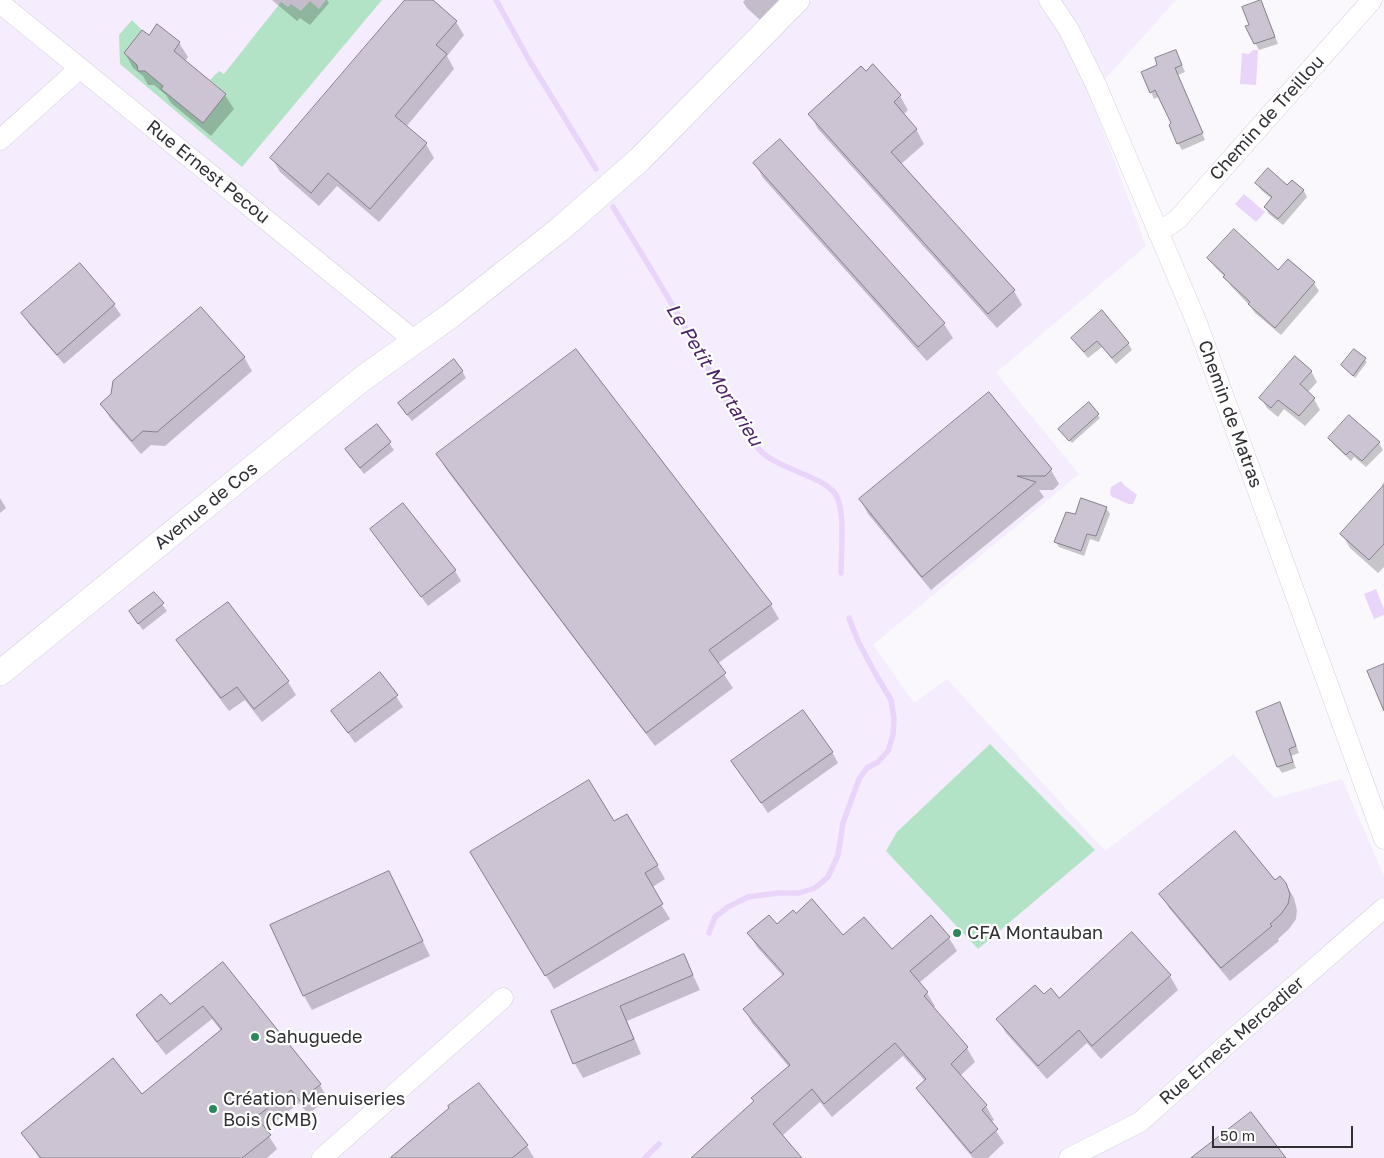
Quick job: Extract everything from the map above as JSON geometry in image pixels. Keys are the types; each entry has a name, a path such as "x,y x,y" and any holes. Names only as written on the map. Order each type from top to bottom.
{"street":[{"name":"Avenue de Cos","path":"0,673 362,379 450,316 559,230 639,160 797,0"},
{"name":"Chemin de Matras","path":"1049,0 1070,30 1096,85 1197,323 1384,839"},
{"name":"Chemin de Treillou","path":"1158,233 1178,219 1372,0"},
{"name":"Rue Ernest Pecou","path":"0,3 414,341"},
{"path":"0,140 80,68"},
{"name":"Rue Ernest Mercadier","path":"1069,1158 1140,1122 1384,908"},
{"path":"322,1158 503,998"}],"shaded area":[{"path":"0,0 1176,0 1090,96 1146,246 996,373 1079,474 873,645 914,703 947,679 1105,851 1233,754 1275,798 1342,779 1384,876 1384,1158 0,1158"},
{"path":"1253,50 1258,50 1256,85 1240,84 1242,53 1249,54"},
{"path":"1244,194 1265,212 1256,222 1235,204"},
{"path":"1121,481 1137,495 1133,504 1128,504 1112,497 1110,493 1111,487"},
{"path":"1376,589 1384,609 1384,615 1374,619 1364,594"}],"green space":[{"path":"326,0 382,0 242,167 120,64 119,35 132,20 142,30 124,53 152,77 167,59 178,68 161,89 203,123 226,94 210,80 219,71 224,74 281,2 288,7 291,4 301,11 310,1 319,9"},
{"path":"990,744 1095,850 978,949 886,851 897,832"}],"building":[{"path":"405,0 433,0 457,21 436,45 447,54 395,116 427,143 370,209 328,173 311,193 270,158"},
{"path":"1261,0 1275,37 1254,44 1245,26 1249,25 1242,7"},
{"path":"157,24 180,42 174,51 226,94 203,123 161,89 163,86 145,71 138,71 137,65 124,53 142,30 149,35"},
{"path":"1176,50 1182,65 1175,68 1203,133 1177,144 1169,125 1171,123 1155,90 1150,93 1141,72 1157,65 1155,58"},
{"path":"873,64 901,95 894,102 917,129 891,152 1015,290 988,314 808,114 861,66 866,71"},
{"path":"780,139 945,323 918,347 753,163"},
{"path":"1268,168 1287,185 1292,180 1304,190 1278,219 1264,207 1272,197 1255,183"},
{"path":"1234,229 1278,270 1288,259 1315,282 1275,328 1248,304 1250,302 1223,277 1225,275 1207,258"},
{"path":"80,263 115,304 57,355 21,313"},
{"path":"201,307 245,357 157,432 143,431 132,441 100,404 111,394 113,381"},
{"path":"1102,310 1129,343 1112,358 1097,341 1084,352 1071,338"},
{"path":"576,349 772,604 709,650 726,673 646,733 436,454"},
{"path":"1354,349 1366,358 1353,376 1341,365"},
{"path":"1295,356 1312,371 1300,384 1315,398 1299,416 1278,400 1271,408 1259,398"},
{"path":"454,359 463,371 407,415 398,403"},
{"path":"989,392 1052,469 1045,476 1017,476 1036,482 922,577 859,499"},
{"path":"1089,402 1099,414 1069,441 1058,429"},
{"path":"1349,415 1380,442 1362,461 1350,451 1346,455 1328,438"},
{"path":"377,424 391,442 360,468 345,449"},
{"path":"1384,485 1384,544 1369,560 1340,534"},
{"path":"1081,498 1107,507 1096,536 1087,534 1081,551 1054,542 1066,512 1075,514"},
{"path":"403,503 456,570 421,597 370,529"},
{"path":"154,592 164,603 138,624 129,611"},
{"path":"228,602 289,681 254,709 237,687 221,698 176,640"},
{"path":"1384,664 1384,711 1367,671"},
{"path":"380,672 398,695 348,733 331,711"},
{"path":"1280,702 1296,746 1289,749 1293,762 1277,767 1256,712"},
{"path":"803,710 833,752 761,803 731,761"},
{"path":"589,780 614,821 627,814 658,865 645,873 663,904 545,976 470,852"},
{"path":"1235,831 1275,880 1280,876 1286,883 1290,894 1288,904 1270,924 1272,926 1221,968 1159,894"},
{"path":"389,871 423,941 303,996 270,925"},
{"path":"812,899 843,935 864,917 892,949 931,915 950,937 910,971 928,992 924,996 968,1047 951,1064 987,1105 982,1110 998,1129 971,1153 916,1088 926,1079 895,1043 824,1104 812,1089 773,1124 802,1158 691,1158 754,1101 751,1098 790,1065 743,1009 784,974 747,933 769,915 777,924 793,910 796,913"},
{"path":"1132,932 1171,975 1092,1046 1079,1030 1038,1066 996,1019 1035,985 1044,994 1051,988 1059,998"},
{"path":"684,954 693,975 620,1006 634,1039 573,1064 551,1011"},
{"path":"223,962 321,1084 300,1101 291,1090 256,1117 271,1135 242,1158 41,1158 21,1133 113,1058 142,1094 222,1029 203,1006 157,1042 136,1015 161,994 170,1004"},
{"path":"479,1083 528,1145 512,1158 390,1158 449,1108 448,1106"},
{"path":"1251,1112 1286,1158 1191,1158"}],"waterway":[{"name":"Le Petit Mortarieu","path":"496,0 529,60 596,169"},
{"name":"Le Petit Mortarieu","path":"613,207 729,405 758,448 776,462 822,483 831,489 837,497 842,523 841,573"},
{"name":"Le Petit Mortarieu","path":"709,933 715,917 728,907 748,897 778,893 799,893 815,888 828,877 838,855 843,823 859,779 867,768 878,762 888,751 893,735 894,719 891,700 858,641 849,618"},
{"name":"Le Petit Mortarieu","path":"645,1158 659,1144"}],"place":[{"name":"CFA Montauban","path":"957,933"},
{"name":"Sahuguede","path":"255,1037"},
{"name":"Création Menuiseries Bois (CMB)","path":"213,1109"}]}
